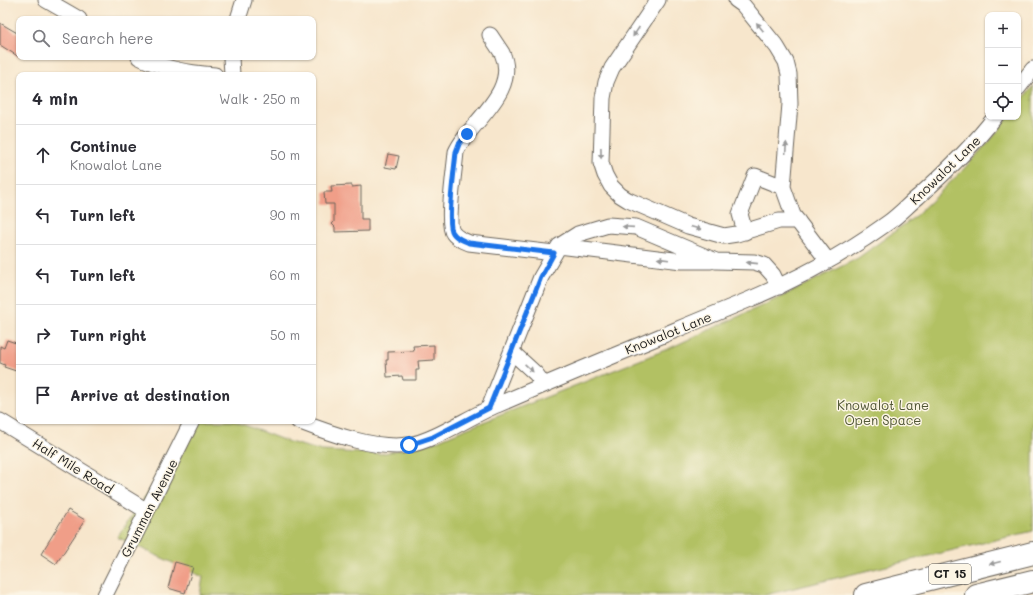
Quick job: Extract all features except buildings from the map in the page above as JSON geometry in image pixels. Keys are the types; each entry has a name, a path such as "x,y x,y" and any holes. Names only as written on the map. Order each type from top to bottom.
{"highway":[{"name":"CT 15","path":"866,595 1033,553"},
{"name":"CT 15","path":"976,595 1033,581"}],"street":[{"path":"46,0 74,16"},
{"path":"239,16 244,0"},
{"path":"658,0 612,68 606,82 603,98 601,136 602,163 605,175 611,186 628,200 688,226 724,236 745,232 779,221 798,221"},
{"path":"736,0 743,6 777,48 786,62 789,74 790,104 783,187 793,215 828,261"},
{"path":"490,35 502,54 505,68 504,81 489,108 459,144 456,152 450,221 452,232 458,238 469,243 682,261 754,262 764,265 773,275 779,287"},
{"path":"145,60 184,72"},
{"path":"225,72 230,60"},
{"path":"1021,84 1033,69"},
{"name":"Knowalot Lane","path":"307,424 358,440 399,446 416,443 433,437 489,408 779,287 856,245 891,221 944,174 994,120"},
{"path":"745,232 740,214 755,176 783,187"},
{"path":"489,408 541,277 557,250 578,234 608,225 636,227 716,261"},
{"path":"512,352 536,374 544,385"},
{"name":"Half Mile Road","path":"0,422 147,511"},
{"name":"Grumman Avenue","path":"105,595 190,424"}],"green space":[{"name":"Knowalot Lane Open Space","path":"1033,86 1033,531 765,595 200,595 203,577 117,537 161,474 190,424 242,424 286,441 322,451 380,454 432,443 670,348 783,296 858,258 913,218 959,174 989,142 1007,120 1021,120 1021,101"}],"route":[{"path":"409,445 433,437 489,408 541,277 554,253 469,243 458,238 452,232 450,221 456,152 459,144 467,134"}]}
